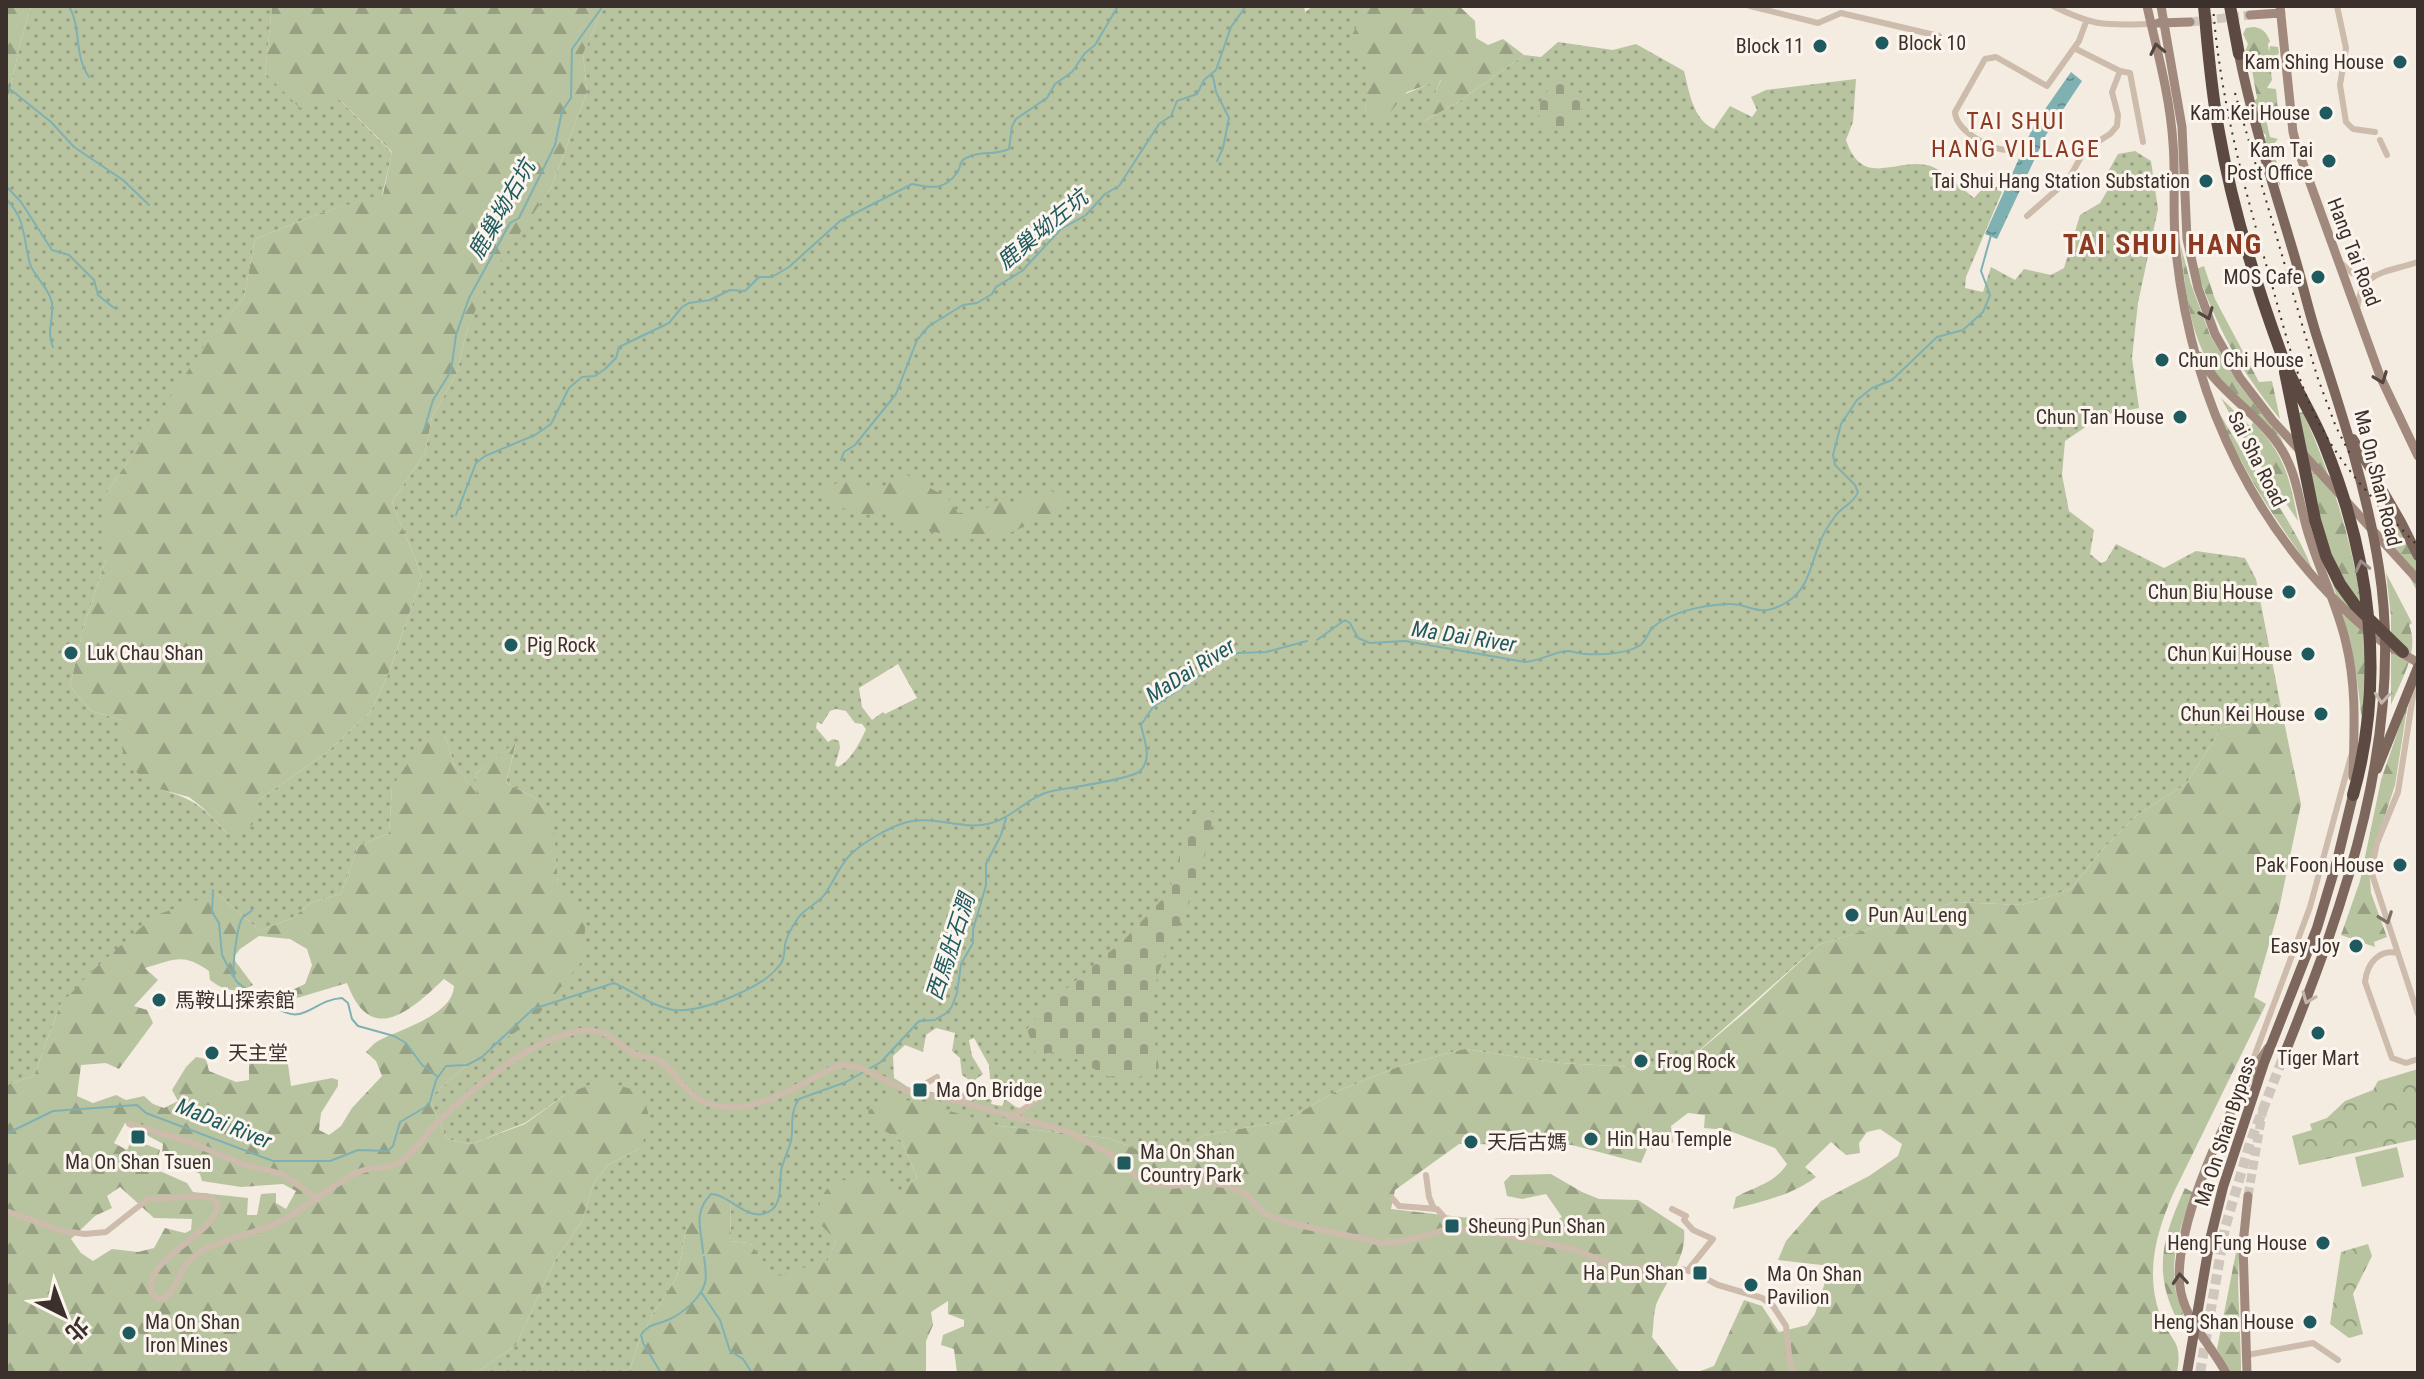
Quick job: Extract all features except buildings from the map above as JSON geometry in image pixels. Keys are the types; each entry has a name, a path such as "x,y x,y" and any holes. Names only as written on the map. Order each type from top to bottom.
{"highway":[{"name":"Ma On Shan Road","path":"2204,6 2219,133 2251,258 2282,357 2306,402 2334,469 2365,580 2370,639 2370,700 2363,756 2353,795"},
{"name":"Ma On Shan Road","path":"2230,6 2239,54"},
{"path":"2237,6 2241,41 2239,54"},
{"path":"2282,357 2318,532 2326,556 2355,605 2403,652"},
{"path":"2302,502 2303,463"}],"main road":[{"path":"2147,6 2170,112 2180,209"},
{"path":"2161,6 2182,127 2180,209"},
{"path":"2250,15 2280,9"},
{"name":"Hang Tai Road","path":"2280,9 2293,132 2308,181 2380,376 2418,456"},
{"path":"2151,24 2190,22"},
{"name":"Ma On Shan Road","path":"2239,54 2262,150 2345,425 2373,539 2382,592 2383,687 2369,793 2339,914 2284,1055"},
{"name":"Sai Sha Road","path":"2180,209 2177,262 2192,342 2216,421 2247,486 2280,537 2328,593 2378,638 2403,652 2418,670"},
{"name":"Sai Sha Road","path":"2180,209 2207,316 2231,365 2273,421 2418,580"},
{"name":"Ma On Shan Road","path":"2192,342 2217,383 2278,443 2292,471 2309,539 2336,607 2346,642 2354,697 2353,795 2317,928 2272,1041 2245,1082 2188,1217 2179,1265 2181,1294 2188,1314 2226,1373"},
{"path":"2345,425 2418,556"},
{"path":"2401,522 2418,538"},
{"path":"2369,793 2394,721 2418,670"},
{"name":"Ma On Shan Bypass","path":"2187,1373 2205,1267 2223,1187 2272,1041"},
{"path":"2247,1373 2243,1244 2248,1196"}],"street":[{"path":"1750,6 1818,23 1841,13 1939,36"},
{"path":"2053,6 2086,22 2107,26 2151,24"},
{"path":"2070,14 2074,6"},
{"path":"2337,6 2346,48 2340,85 2346,122 2353,129 2375,132"},
{"path":"2009,150 1992,146 1959,125 1955,119 1955,112 1985,59 1996,57 2047,86 2074,48 2086,22"},
{"path":"2074,48 2130,73 2143,142"},
{"path":"2027,216 2068,180 2085,150 2117,126 2118,115 2112,92 2120,71"},
{"path":"2380,140 2387,155"},
{"path":"2340,262 2352,273 2374,276"},
{"path":"2357,310 2361,288 2374,276 2418,262"},
{"path":"2418,670 2398,792 2377,843 2371,871 2418,1014"},
{"name":"Ma On Shan Road","path":"2245,1082 2310,907 2355,733"},
{"path":"2398,953 2389,951 2375,958 2367,970 2365,982 2392,1058 2406,1063 2418,1059"},
{"path":"6,1211 63,1231 85,1234 106,1232 148,1199 212,1198 218,1204 213,1218 168,1259 152,1280 152,1294 162,1299 171,1293 184,1264 200,1252 227,1238 278,1223 359,1172 387,1168 400,1162 446,1115 511,1061 571,1033 591,1031 605,1033 632,1052 659,1061 685,1089 700,1099 722,1105 747,1106 761,1102 839,1065 857,1066 911,1092 956,1100 1079,1136 1149,1183 1170,1186 1225,1185 1246,1194 1265,1214 1289,1223 1382,1243 1405,1241 1450,1229 1479,1232 1576,1250 1617,1267 1688,1270 1727,1289 1762,1298 1773,1306 1786,1326 1790,1364 1794,1373"},
{"path":"911,1092 937,1077"},
{"path":"956,1100 981,1087"},
{"path":"1011,1117 1033,1103"},
{"path":"129,1124 187,1141 242,1164 282,1174 318,1199"},
{"path":"1426,1175 1434,1209"},
{"path":"1393,1199 1398,1206 1434,1209 1442,1213 1450,1229"},
{"path":"1672,1209 1686,1216 1684,1220 1693,1230 1713,1239 1688,1270"},
{"path":"1479,1232 1483,1226 1496,1221 1532,1221"},
{"path":"2247,1355 2313,1343 2338,1360"}],"green space":[{"path":"6,6 31,6 6,109"},
{"path":"31,6 272,6 265,74 339,99 392,153 382,195 321,213 255,239 244,297 205,346 106,494 106,559 84,626 70,686 91,711 122,720 159,789 198,805 228,834 257,801 325,754 371,711 390,670 422,576 392,502 425,453 432,417 457,373 466,333 488,278 551,188 587,92 583,54 604,6 1304,6 1305,12 1313,6 1367,6 1348,45 1370,69 1365,111 1441,79 1424,121 1457,103 1524,55 1541,57 1558,42 1613,50 1636,44 1684,71 1697,112 1714,129 1730,106 1752,117 1757,110 1751,97 1766,90 1856,79 1853,122 1846,140 1853,156 1862,164 1872,168 1920,164 1933,167 1974,198 1985,186 1997,187 2002,192 1966,277 1965,288 1983,292 1991,267 2015,280 2024,269 2051,275 2064,268 2080,215 2100,203 2109,188 2105,177 2118,154 2135,151 2151,161 2158,209 2138,303 2132,358 2139,408 2103,415 2065,441 2062,475 2069,511 2094,530 2090,554 2101,563 2106,561 2116,544 2164,568 2196,551 2245,558 2256,579 2280,702 2221,729 2186,784 2137,815 2101,851 2071,889 2022,905 1955,902 1818,945 1685,1063 1630,1067 1561,1063 1464,1049 1400,1066 1333,1093 1285,1121 1205,1135 1160,1158 1108,1138 1000,1126 958,1116 871,1122 902,1141 917,1178 836,1240 828,1261 775,1278 750,1243 731,1241 730,1197 687,1224 677,1277 638,1344 629,1373 476,1373 516,1345 554,1262 582,1221 594,1182 608,1165 639,1149 566,1094 525,1123 471,1144 447,1139 429,1098 475,1058 558,884 552,819 535,798 506,783 516,743 475,774 478,796 454,764 445,736 392,787 389,833 358,846 341,894 310,903 294,917 260,931 217,893 60,1005 34,1076 6,1085 6,109","holes":["898,664 917,698 872,720 862,707 859,688","830,711 846,711 855,723 862,724 866,729 851,756 838,767 835,765 839,741 833,739 828,742 816,728 817,722 822,724","936,1028 955,1033 952,1051 960,1058 962,1075 972,1082 983,1074 972,1056 969,1040 974,1038 989,1065 990,1079 1028,1090 1038,1100 1028,1110 1016,1107 1005,1099 1002,1106 974,1095 972,1101 908,1087 894,1078 893,1056 905,1045 923,1052 926,1035"]},
{"path":"272,6 604,6 583,54 587,92 551,188 489,278 466,333 457,373 432,417 425,453 392,502 422,576 390,670 371,711 325,754 257,801 254,824 228,834 189,797 159,789 123,762 122,720 91,711 70,686 84,626 106,559 106,494 205,345 244,297 255,239 321,213 383,194 392,152 339,99 300,108 265,73"},
{"path":"1367,6 1459,6 1475,21 1476,38 1488,45 1503,39 1524,55 1457,103 1422,122 1441,80 1407,92 1382,122 1365,111 1369,70 1347,45"},
{"path":"2254,27 2267,35 2269,52 2270,46 2278,47 2279,53 2270,64 2272,80 2267,88 2276,89 2278,109 2265,115 2270,137 2278,139 2272,146 2280,186 2268,154 2266,135 2261,131 2254,102 2257,98 2252,70 2245,52 2248,44 2243,34 2246,28"},
{"path":"1555,80 1588,97 1569,129 1541,132 1538,105"},
{"path":"2180,243 2210,335 2237,382 2284,446 2225,386 2209,363 2196,335 2188,304"},
{"path":"2204,266 2215,299 2259,382 2272,381 2280,419 2252,382 2222,330 2196,269"},
{"path":"2221,398 2251,427 2253,422 2272,444 2284,467 2298,521 2248,447"},
{"path":"2213,401 2279,506 2313,571 2257,489"},
{"path":"2303,412 2338,503 2354,566 2366,663 2362,725 2351,647 2328,572 2346,585 2324,538 2299,413"},
{"path":"900,471 948,498 958,513 983,511 1000,499 1011,503 1022,497 1052,491 1068,503 1056,513 1012,532 978,540 907,527 885,512 865,515 823,502 820,490 845,480 881,489"},
{"path":"2376,503 2418,549 2418,593 2384,529"},
{"path":"2386,573 2412,623 2409,625 2411,655 2391,705 2391,616"},
{"path":"2280,702 2301,804 2279,909 2254,997 2266,1004 2174,1192 2162,1222 2155,1253 2153,1284 2160,1315 2177,1347 2177,1373 1695,1373 1714,1366 1744,1300 1762,1306 1779,1332 1807,1325 1815,1314 1830,1266 1778,1260 1786,1241 1821,1201 1869,1176 1898,1156 1902,1144 1880,1129 1867,1132 1859,1143 1860,1153 1846,1155 1831,1142 1805,1167 1816,1177 1787,1193 1733,1209 1736,1197 1771,1180 1787,1164 1775,1148 1727,1130 1704,1128 1705,1115 1688,1113 1671,1126 1673,1142 1667,1148 1647,1149 1641,1163 1572,1145 1459,1144 1395,1190 1391,1209 1496,1221 1552,1223 1562,1217 1546,1194 1522,1199 1507,1196 1504,1182 1511,1175 1551,1174 1599,1199 1638,1200 1684,1230 1680,1258 1656,1304 1652,1337 1680,1373 957,1373 954,1349 941,1345 943,1335 964,1326 964,1320 948,1314 948,1301 931,1312 933,1325 926,1341 926,1373 629,1373 638,1344 653,1314 677,1277 687,1224 710,1191 730,1196 731,1241 750,1243 775,1277 828,1260 836,1240 817,1221 822,1197 832,1185 871,1174 896,1193 917,1178 902,1141 871,1123 868,1111 891,1097 1000,1126 1108,1138 1160,1158 1205,1135 1285,1121 1333,1093 1400,1066 1464,1049 1561,1063 1630,1067 1685,1063 1818,945 1955,902 2022,905 2071,889 2101,851 2137,815 2186,784 2221,729"},
{"path":"2408,702 2395,785 2369,865 2371,893 2387,937 2374,942 2375,947 2341,935 2360,881 2381,780"},
{"path":"445,736 454,764 477,794 475,774 516,742 506,783 535,798 553,819 558,884 586,913 583,960 533,1021 475,1058 429,1098 447,1139 471,1144 525,1124 566,1094 603,1080 643,1093 651,1125 639,1149 608,1165 594,1182 582,1221 554,1262 516,1345 476,1373 6,1373 6,1085 34,1076 60,1005 92,971 154,916 217,893 260,931 294,917 310,903 341,894 358,846 389,833 392,787 424,739","holes":["259,936 290,939 307,949 312,965 305,984 288,992 297,998 347,983 357,1003 368,1014 380,1018 405,1011 444,979 454,986 451,996 436,1013 378,1041 366,1052 376,1061 382,1076 352,1108 341,1126 329,1135 319,1130 321,1113 338,1086 338,1080 332,1078 291,1086 286,1051 264,1044 249,1063 249,1080 236,1082 209,1071 206,1059 196,1057 172,1090 178,1101 164,1108 144,1096 126,1100 116,1095 93,1103 77,1096 81,1065 106,1063 119,1069 153,1023 147,1010 134,1006 158,980 145,968 171,960 192,961 209,971 210,980 221,987 241,990 253,985 233,958","125,1123 163,1144 162,1155 200,1174 202,1181 241,1187 283,1184 296,1191 286,1209 276,1203 276,1193 261,1194 257,1215 247,1215 248,1198 193,1192 187,1183 155,1169 160,1150 132,1139 127,1150 114,1143","120,1187 154,1218 192,1219 191,1230 185,1233 165,1228 154,1248 138,1252 112,1249 93,1261 81,1253 71,1239 95,1216 112,1208 107,1196"]},
{"path":"1193,810 1213,812 1199,876 1156,983 1153,1022 1159,1068 1135,1079 1109,1077 1061,1051 1036,1055 1027,1029 1046,1006 1126,938 1169,892"},
{"path":"2418,1069 2418,1139 2299,1165 2292,1136 2312,1130 2310,1124 2327,1118 2345,1101 2373,1090 2378,1081"},
{"path":"2397,1147 2404,1177 2362,1187 2355,1157"},
{"path":"2185,1188 2194,1193 2178,1238 2174,1274 2185,1334 2167,1296 2163,1262 2169,1227"},
{"path":"2240,1232 2241,1373 2231,1373 2217,1349"},
{"path":"2368,1244 2372,1256 2353,1294 2363,1334 2349,1338 2330,1324 2341,1252"}],"water":[{"path":"2071,72 2082,81 2046,135 1997,239 1985,234 2034,125"}],"waterway":[{"path":"69,6 81,59 89,77"},
{"name":"鹿巢坳右坑","path":"424,430 433,400 451,371 456,335 469,298 510,223 519,218 555,145 562,111 571,98 572,49 603,6"},
{"path":"456,515 476,463 551,424 569,388 582,377 595,376 605,369 616,358 619,347 669,323 689,303 710,300 730,290 745,291 759,277 772,277 789,267 840,221 912,184 941,186 952,179 966,158 1009,149 1016,119 1047,98 1055,84 1072,72 1085,53 1095,45 1118,6"},
{"name":"鹿巢坳左坑","path":"841,460 844,452 855,445 896,394 917,340 929,326 963,305 977,303 992,294 996,287 1022,271 1061,229 1086,215 1105,194 1119,186 1159,124 1171,116 1177,101 1197,94 1204,80 1216,70 1231,27 1246,6"},
{"path":"1213,76 1216,92 1229,118 1217,161"},
{"path":"6,86 51,122 74,147 123,180 149,205"},
{"path":"6,186 21,202 52,250 69,255 94,280 98,295 114,308"},
{"path":"6,199 21,221 30,264 52,303 50,336 53,347"},
{"name":"Ma Dai River","path":"1317,640 1345,620 1358,638 1370,643 1405,641 1525,662 1567,651 1583,654 1627,651 1642,644 1661,621 1699,607 1736,604 1769,610 1787,602 1804,583 1827,527 1858,492 1835,465 1833,455 1841,424 1857,400 1872,388 1892,380 1937,337 1963,330 1983,312 1990,295 1981,271 1991,235"},
{"name":"MaDai River","path":"6,1134 53,1111 137,1105 146,1113 273,1161 330,1161 358,1150 388,1151 393,1146 400,1122 429,1105 436,1080 446,1066 467,1065 482,1057 533,1009 614,983 674,1010 699,1008 745,991 770,975 780,964 787,938 798,918 822,897 848,857 870,840 898,825 914,821 988,824 1043,794 1135,774 1146,761 1141,725 1153,707 1238,653 1266,652 1307,641"},
{"name":"西馬肚石澗","path":"703,1253 700,1215 711,1194 749,1213 763,1214 774,1207 791,1141 794,1109 799,1099 846,1082 881,1062 919,1021 935,1020 948,1012 957,993 961,964 973,943 973,930 986,885 986,864 1006,818"},
{"path":"213,890 212,912 219,923 222,955 233,976"},
{"path":"252,910 243,917 239,929 234,974 236,981 259,1004 301,1014 342,998 348,1003 352,1019 358,1026 394,1036 406,1043 422,1065 438,1077"},
{"name":"西馬肚石澗","path":"661,1373 641,1335 650,1326 679,1314 695,1300 705,1283 704,1257"},
{"path":"701,1292 720,1320 730,1351 743,1359 752,1373"}],"tunnel":[{"path":"2190,22 2250,15"},
{"path":"2200,1373 2225,1228 2250,1143 2284,1055"},
{"path":"2248,1196 2263,1109"}],"railway":[{"path":"2213,6 2216,42 2235,147 2300,381 2325,434 2345,465 2418,546"},
{"path":"2235,93 2317,376 2350,454"}],"place":[{"name":"Block 10","path":"1882,43"},
{"name":"Block 11","path":"1820,46"},
{"name":"Kam Shing House","path":"2400,62"},
{"name":"Kam Kei House","path":"2326,113"},
{"name":"Kam Tai Post Office","path":"2329,161"},
{"name":"Tai Shui Hang Station Substation","path":"2206,181"},
{"name":"MOS Cafe","path":"2318,277"},
{"name":"Chun Chi House","path":"2162,360"},
{"name":"Chun Tan House","path":"2180,417"},
{"name":"Chun Biu House","path":"2289,592"},
{"name":"Pig Rock","path":"511,645"},
{"name":"Luk Chau Shan","path":"71,653"},
{"name":"Chun Kui House","path":"2308,654"},
{"name":"Chun Kei House","path":"2321,714"},
{"name":"Pak Foon House","path":"2400,865"},
{"name":"Pun Au Leng","path":"1852,915"},
{"name":"Easy Joy","path":"2356,946"},
{"name":"馬鞍山探索館","path":"159,1000"},
{"name":"Tiger Mart","path":"2318,1033"},
{"name":"天主堂","path":"212,1053"},
{"name":"Frog Rock","path":"1641,1061"},
{"name":"Ma On Bridge","path":"920,1090"},
{"name":"Ma On Shan Tsuen","path":"138,1137"},
{"name":"Hin Hau Temple","path":"1591,1139"},
{"name":"天后古媽","path":"1471,1142"},
{"name":"Ma On Shan Country Park","path":"1124,1163"},
{"name":"Sheung Pun Shan","path":"1452,1226"},
{"name":"Heng Fung House","path":"2323,1243"},
{"name":"Ha Pun Shan","path":"1700,1273"},
{"name":"Ma On Shan Pavilion","path":"1751,1285"},
{"name":"Heng Shan House","path":"2310,1322"},
{"name":"Ma On Shan Iron Mines","path":"129,1333"}],"district":[{"name":"TAI SHUI HANG VILLAGE","path":"2016,135"},
{"name":"TAI SHUI HANG","path":"2163,244"}]}
